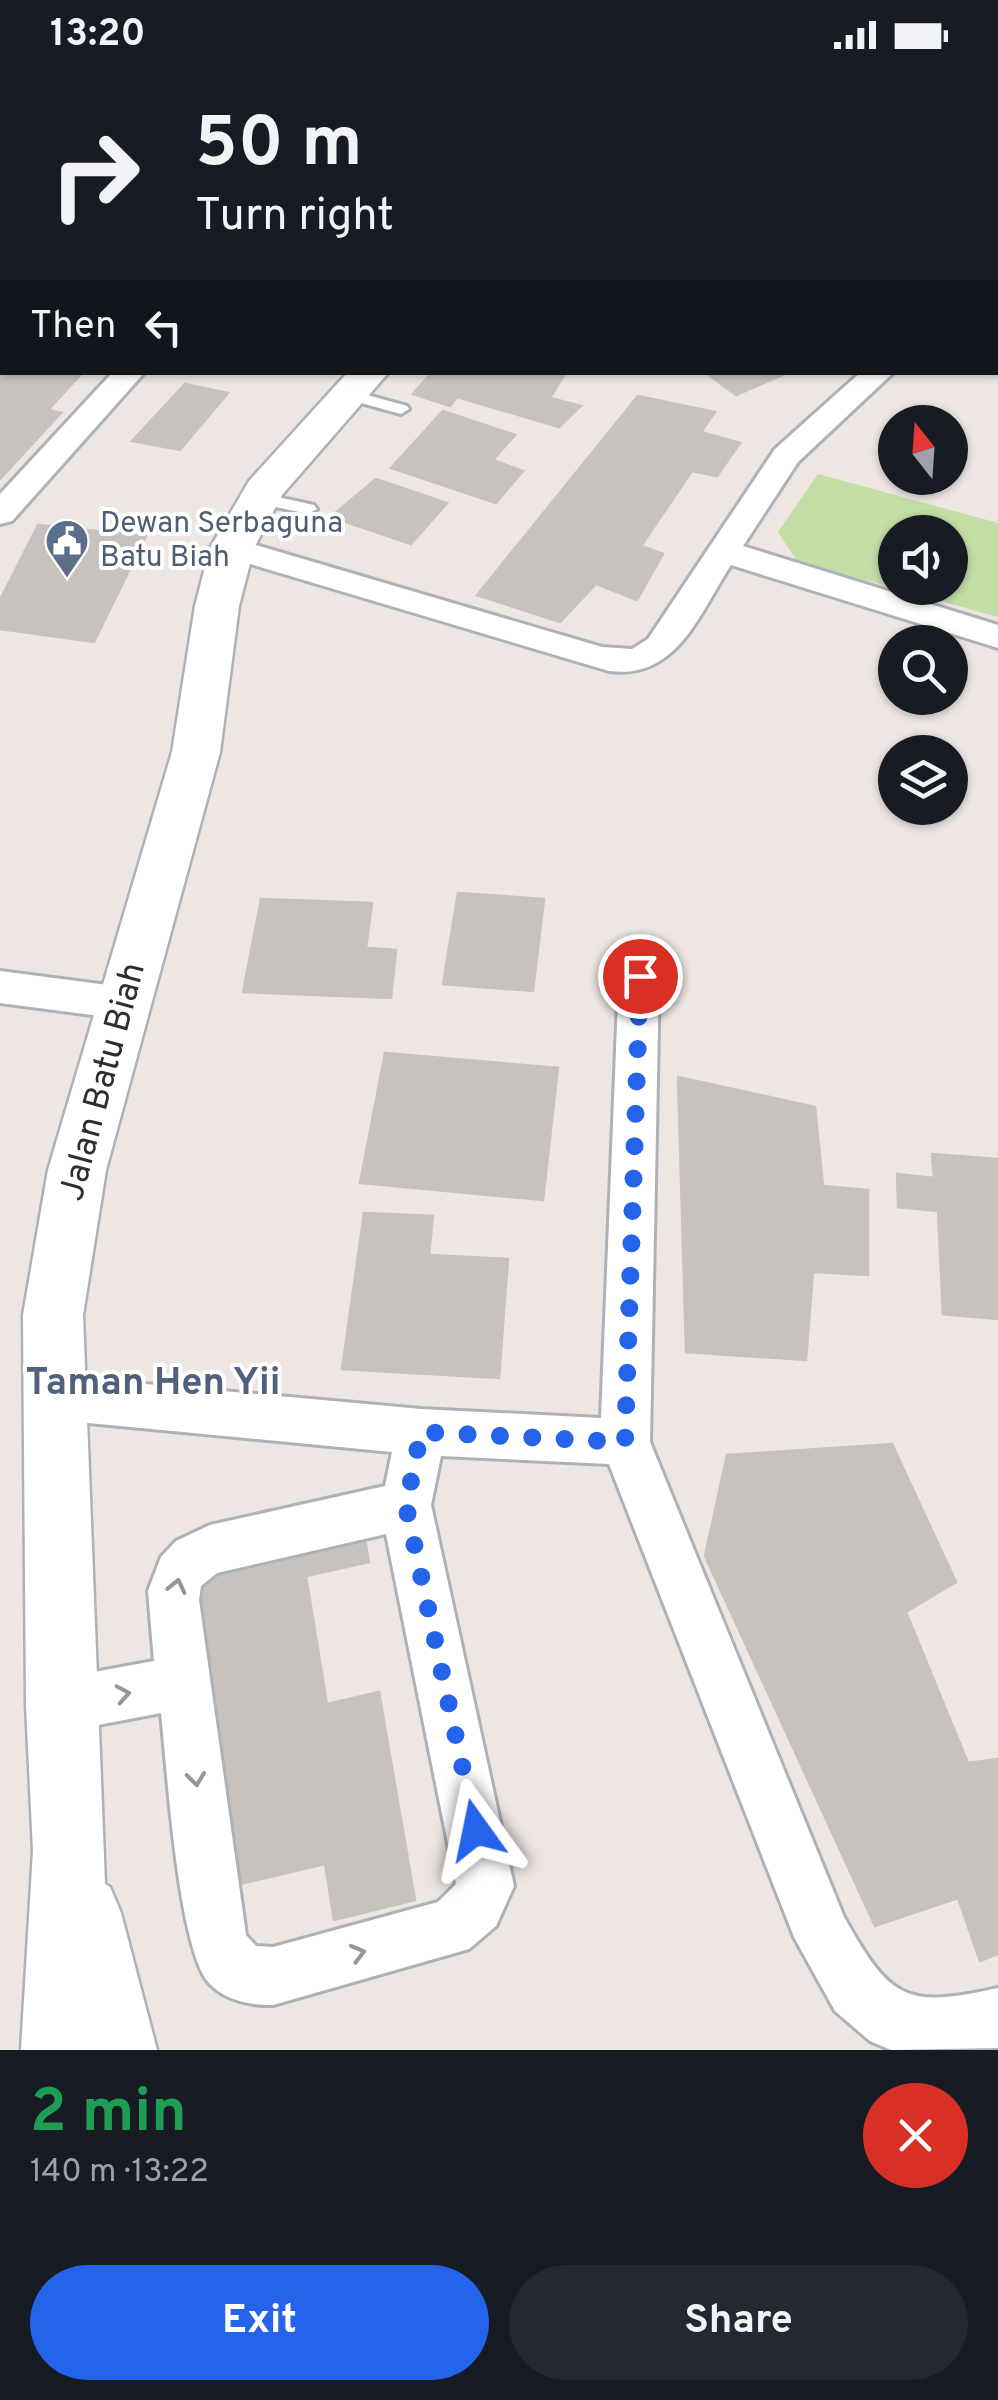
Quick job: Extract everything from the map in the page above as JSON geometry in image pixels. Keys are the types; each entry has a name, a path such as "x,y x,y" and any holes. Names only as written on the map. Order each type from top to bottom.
{"main road":[{"name":"Jalan Batu Biah","path":"70,1851 61,1705 53,1315 78,1170 196,752 217,606 232,548 260,498 360,384"},
{"path":"60,2050 70,1851"},
{"path":"70,1851 118,2050"}],"street":[{"path":"0,514 127,375"},
{"path":"232,548 600,658 625,662 647,658 660,647 726,552 786,456 875,375"},
{"path":"726,552 998,638"},
{"path":"640,976 625,1442 823,1937 846,1980 876,2014 912,2029 948,2031 998,2018"},
{"path":"0,988 123,1004"},
{"path":"57,1398 421,1432 625,1442"},
{"path":"406,1506 194,1556 181,1568 172,1600 217,1938 223,1956 236,1970 254,1978 465,1920 482,1895 484,1866 406,1506 421,1432"},
{"path":"61,1705 184,1682"}],"lane":[{"path":"360,384 401,409"},
{"path":"260,498 308,509"}],"green space":[{"path":"818,474 878,490 878,495 895,495 998,523 998,617 955,605 968,605 968,515 878,515 878,584 797,561 778,532"}],"building":[{"path":"0,375 80,375 48,410 61,413 0,479"},
{"path":"429,375 564,375 550,398 581,406 559,427 457,397 450,406 413,394"},
{"path":"709,375 782,375 736,395"},
{"path":"185,384 228,393 180,450 132,441"},
{"path":"638,396 715,412 701,432 740,443 717,476 692,471 641,546 663,554 637,600 596,584 560,622 477,595"},
{"path":"443,411 515,435 493,460 523,471 496,503 391,468"},
{"path":"376,479 447,503 411,544 343,521 335,528 321,525"},
{"path":"38,525 146,536 94,642 0,629 0,600"},
{"path":"458,893 544,899 533,991 443,984"},
{"path":"261,899 372,903 366,948 396,950 391,998 243,992"},
{"path":"385,1053 558,1068 543,1200 360,1183"},
{"path":"678,1077 815,1107 823,1186 868,1190 868,1275 813,1272 806,1360 686,1352"},
{"path":"932,1154 998,1159 998,1319 943,1314 938,1211 898,1207 897,1174 934,1178"},
{"path":"364,1213 433,1216 429,1255 508,1259 499,1378 342,1369"},
{"path":"892,1444 956,1582 906,1612 968,1763 998,1759 998,1954 980,1961 958,1898 875,1926 705,1556 727,1455"},
{"path":"364,1534 369,1562 306,1576 327,1704 379,1692 415,1900 334,1920 325,1864 232,1886 192,1579"}],"place":[{"name":"Dewan Serbaguna Batu Biah","path":"67,579"}],"district":[{"name":"Taman Hen Yii","path":"153,1384"}],"route":[{"path":"476,1830 406,1506 421,1432 625,1442 640,976"}]}
